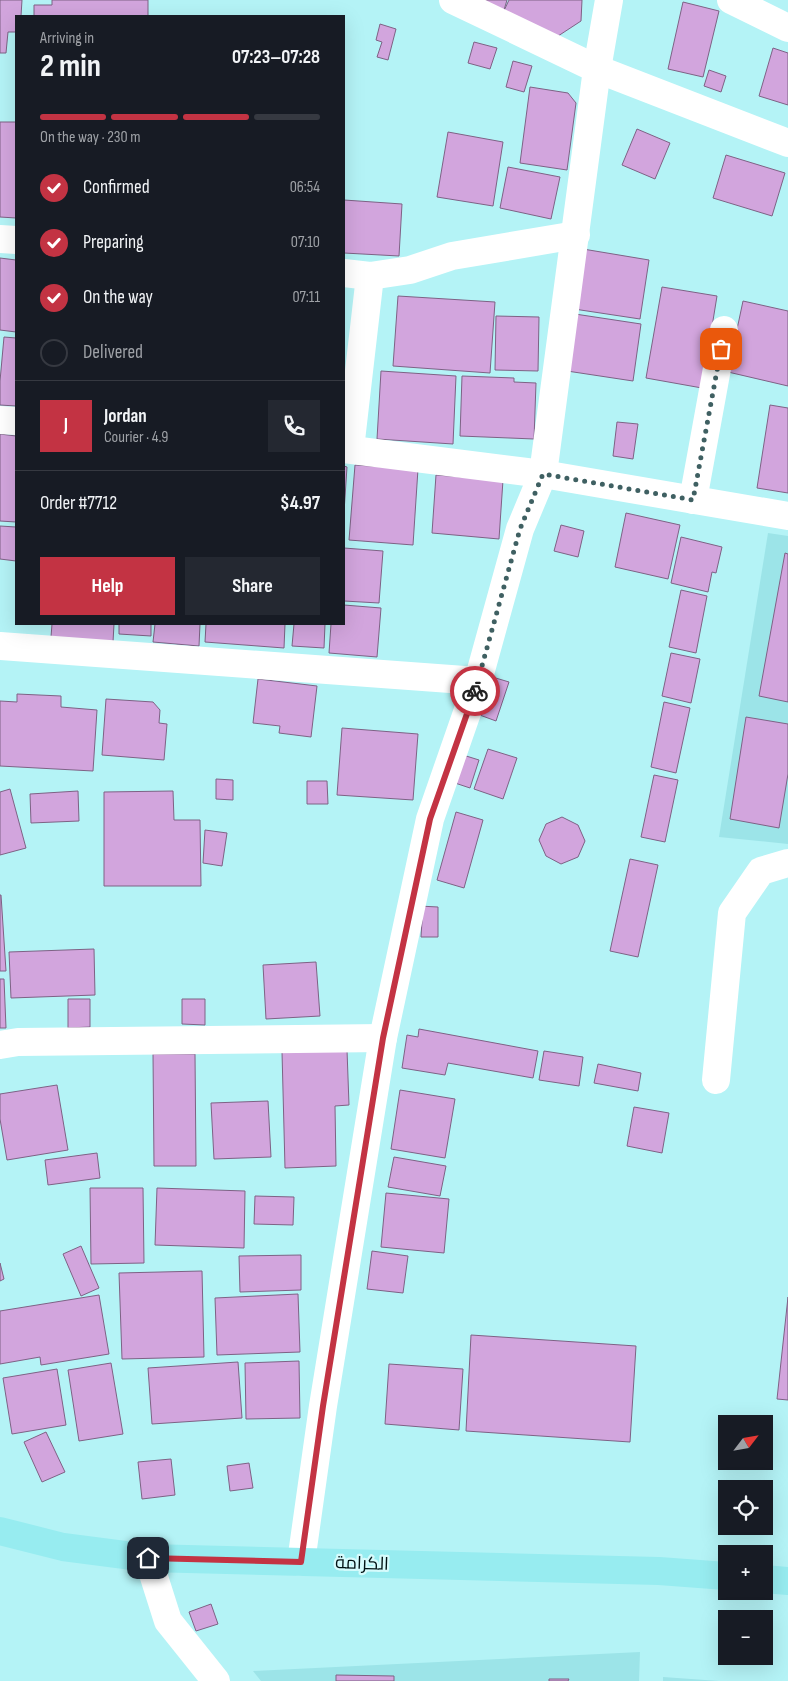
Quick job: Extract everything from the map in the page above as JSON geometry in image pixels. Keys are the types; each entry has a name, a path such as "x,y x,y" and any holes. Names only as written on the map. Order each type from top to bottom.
{"main road":[{"name":"الكرامة","path":"0,1531 63,1547 148,1558 659,1571 718,1575"},
{"path":"773,1580 788,1581"}],"street":[{"path":"453,0 597,70 788,143"},
{"path":"301,1562 323,1406 383,1038 430,819 478,681 520,529 543,474 597,70 609,0"},
{"path":"731,0 788,28"},
{"path":"576,235 452,256 410,270 357,275 347,449 543,474 788,516"},
{"path":"0,239 15,240"},
{"path":"693,500 724,330"},
{"path":"0,420 15,421"},
{"path":"0,646 478,681"},
{"path":"716,1080 732,913 761,871 788,863"},
{"path":"0,1045 18,1042 383,1038"},
{"path":"148,1558 168,1621 211,1679"}],"shaded area":[{"path":"768,533 788,536 788,844 719,837"},
{"path":"640,1652 639,1681 261,1681 253,1671"},
{"path":"663,1677 719,1681 663,1681"}],"building":[{"path":"0,0 22,0 21,15 15,15 15,32 8,32 6,53 0,53"},
{"path":"52,0 148,0 148,15 34,15 34,5 52,5"},
{"path":"474,0 507,0 504,10"},
{"path":"509,0 582,0 581,21 552,40 501,17"},
{"path":"683,2 719,11 703,77 668,69"},
{"path":"380,24 396,29 388,60 377,57 382,42 376,40"},
{"path":"474,42 497,48 490,69 468,63"},
{"path":"773,48 788,53 788,105 759,96"},
{"path":"513,61 532,66 524,92 506,87"},
{"path":"709,70 726,76 721,92 704,86"},
{"path":"530,87 568,93 576,103 567,170 520,163"},
{"path":"0,122 15,122 15,218 0,217"},
{"path":"637,129 670,143 655,179 622,165"},
{"path":"448,132 503,142 493,206 437,197"},
{"path":"726,155 785,173 772,216 713,198"},
{"path":"508,167 560,177 551,219 500,208"},
{"path":"345,200 402,204 399,256 345,253"},
{"path":"583,249 649,260 640,319 574,309"},
{"path":"0,258 15,260 15,332 0,330"},
{"path":"662,287 717,296 702,388 646,378"},
{"path":"398,296 495,302 490,373 393,366"},
{"path":"743,301 788,311 788,386 728,372"},
{"path":"575,314 641,324 633,381 567,371"},
{"path":"496,316 539,317 538,371 495,370"},
{"path":"4,337 15,338 15,406 0,405"},
{"path":"381,371 456,376 453,444 377,439"},
{"path":"462,376 514,378 514,382 536,383 534,439 460,436"},
{"path":"770,405 788,408 788,493 757,488"},
{"path":"617,422 638,424 633,459 613,456"},
{"path":"0,434 15,436 15,522 0,521"},
{"path":"355,465 418,469 413,545 349,540"},
{"path":"345,466 347,467 345,497"},
{"path":"436,475 503,480 499,539 432,533"},
{"path":"626,513 680,525 668,579 615,567"},
{"path":"561,525 584,531 578,557 554,551"},
{"path":"0,526 15,527 15,561 0,559"},
{"path":"681,537 722,547 716,573 712,572 708,592 671,583"},
{"path":"345,548 383,551 379,603 345,601"},
{"path":"785,553 788,554 788,702 759,696"},
{"path":"681,590 707,596 696,653 669,647"},
{"path":"345,605 381,608 377,657 329,653 331,625 345,625"},
{"path":"52,625 114,625 113,642 51,637"},
{"path":"119,625 151,625 151,636 119,634"},
{"path":"155,625 200,625 199,646 153,642"},
{"path":"206,625 285,625 284,648 205,642"},
{"path":"294,625 325,625 324,648 292,646"},
{"path":"671,653 700,659 691,703 662,696"},
{"path":"489,676 509,682 496,721 477,714"},
{"path":"258,679 317,686 311,737 279,733 280,726 253,723"},
{"path":"17,694 61,696 61,707 97,710 93,771 0,766 0,701 17,702"},
{"path":"106,699 153,702 160,710 159,723 167,724 164,760 102,755"},
{"path":"664,702 690,708 676,773 651,767"},
{"path":"746,717 788,724 788,774 779,828 730,819"},
{"path":"342,728 418,734 413,800 337,795"},
{"path":"488,749 517,758 503,799 474,789"},
{"path":"463,755 479,760 470,788 455,783"},
{"path":"654,775 678,780 665,842 641,837"},
{"path":"216,779 233,780 233,800 216,799"},
{"path":"307,781 327,781 328,804 307,804"},
{"path":"10,789 26,848 0,855 0,792"},
{"path":"78,791 79,821 31,823 30,794"},
{"path":"173,791 174,820 200,820 201,886 104,886 104,792"},
{"path":"456,812 483,820 464,888 437,880"},
{"path":"562,817 578,825 585,841 578,857 561,864 546,856 539,840 546,824"},
{"path":"205,830 227,833 222,866 203,863"},
{"path":"630,859 658,865 638,957 610,951"},
{"path":"1,895 6,971 0,971"},
{"path":"419,906 438,907 438,937 421,937 422,921"},
{"path":"94,949 95,995 11,998 9,952"},
{"path":"316,962 320,1016 266,1019 263,965"},
{"path":"0,979 4,979 6,1028 0,1028"},
{"path":"68,999 90,999 90,1027 68,1028"},
{"path":"182,999 205,999 205,1025 182,1024"},
{"path":"419,1029 538,1051 533,1078 448,1063 445,1075 402,1068 407,1035 418,1037"},
{"path":"347,1050 349,1105 335,1106 336,1166 285,1168 282,1052"},
{"path":"544,1051 583,1057 579,1086 539,1080"},
{"path":"153,1054 195,1054 196,1166 154,1166"},
{"path":"598,1064 641,1073 638,1091 594,1083"},
{"path":"57,1085 68,1150 7,1160 0,1119 0,1094"},
{"path":"400,1090 455,1099 445,1158 391,1149"},
{"path":"268,1101 271,1157 214,1159 211,1103"},
{"path":"634,1107 669,1113 662,1153 627,1146"},
{"path":"97,1153 100,1178 48,1185 45,1160"},
{"path":"394,1157 446,1166 440,1196 388,1187"},
{"path":"90,1188 143,1188 144,1263 91,1264"},
{"path":"157,1188 245,1191 244,1248 155,1245"},
{"path":"386,1193 449,1199 444,1253 381,1247"},
{"path":"255,1196 294,1197 293,1225 254,1224"},
{"path":"81,1246 99,1288 81,1296 63,1254"},
{"path":"372,1251 408,1256 403,1293 367,1289"},
{"path":"301,1255 301,1290 240,1292 239,1256"},
{"path":"0,1263 4,1279 0,1281"},
{"path":"202,1271 204,1357 122,1359 119,1273"},
{"path":"298,1294 300,1352 217,1355 215,1298"},
{"path":"99,1295 109,1354 41,1365 40,1357 0,1364 0,1311"},
{"path":"788,1297 788,1400 777,1399"},
{"path":"471,1335 636,1346 630,1442 466,1431"},
{"path":"299,1361 300,1418 246,1419 245,1363"},
{"path":"238,1362 242,1418 152,1424 148,1368"},
{"path":"111,1363 123,1434 79,1441 68,1370"},
{"path":"389,1364 463,1369 459,1430 385,1424"},
{"path":"57,1369 66,1425 12,1434 3,1378"},
{"path":"46,1432 65,1472 42,1482 24,1442"},
{"path":"171,1459 175,1495 142,1499 138,1462"},
{"path":"249,1463 253,1488 230,1491 227,1466"},
{"path":"211,1604 218,1624 196,1631 189,1612"},
{"path":"336,1675 394,1676 394,1681 336,1681"},
{"path":"549,1679 569,1679 568,1681 549,1681"}],"way so far":[{"path":"475,691 520,529 543,474 693,500 721,349"}],"route":[{"path":"148,1558 301,1562 323,1406 383,1038 430,819 475,691"}]}
